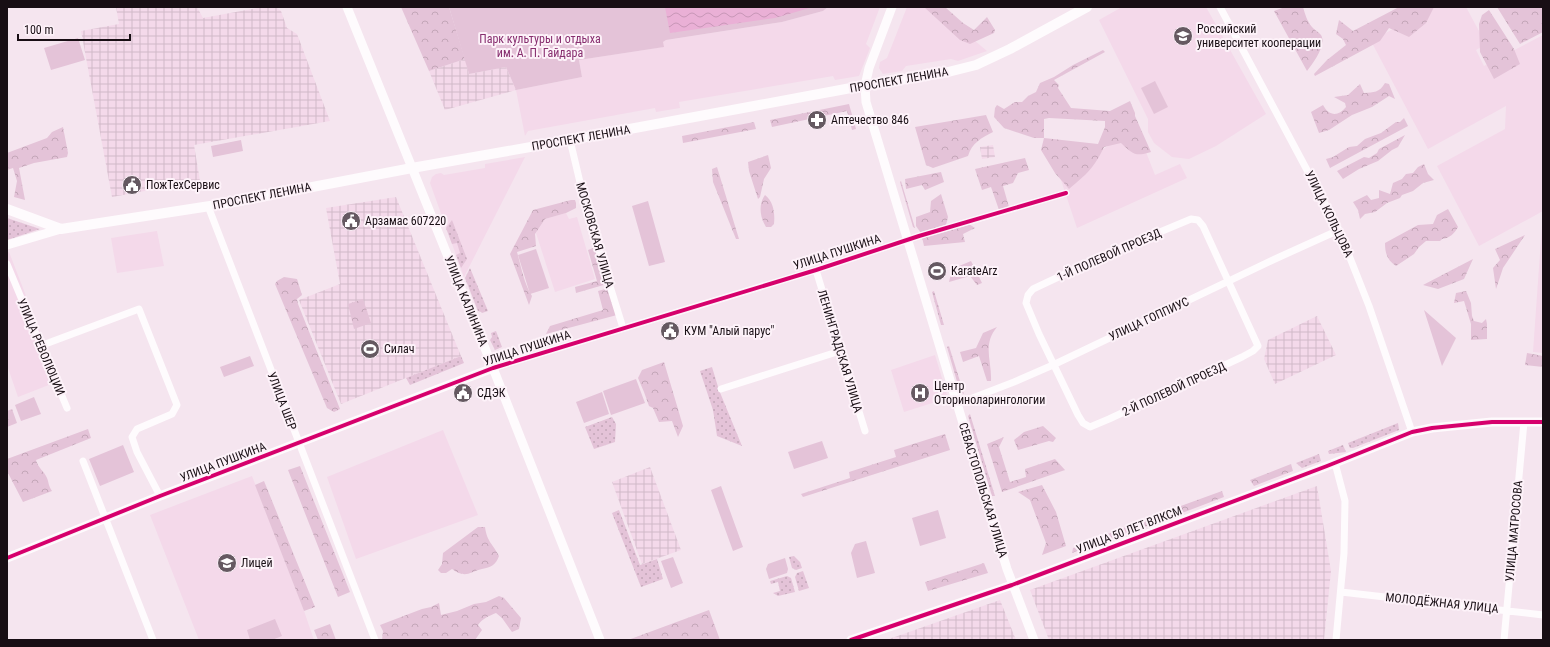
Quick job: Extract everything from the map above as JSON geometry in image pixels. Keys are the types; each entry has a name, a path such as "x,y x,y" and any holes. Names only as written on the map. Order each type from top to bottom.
{"main road":[{"name":"ПРОСПЕКТ ЛЕНИНА","path":"61,229 208,206 948,72 976,65 1010,49 1087,7"},
{"path":"7,209 61,229"}],"street":[{"name":"УЛИЦА КАЛИНИНА","path":"347,7 494,368 600,640"},
{"name":"СЕВАСТОПОЛЬСКАЯ УЛИЦА","path":"892,7 869,68 865,86 866,102 1012,585 1034,640"},
{"name":"УЛИЦА КОЛЬЦОВА","path":"1220,7 1339,230 1369,306 1412,432"},
{"name":"МОСКОВСКАЯ УЛИЦА","path":"570,140 587,212 623,328"},
{"name":"УЛИЦА ПУШКИНА","path":"7,558 160,496 494,368 816,270 908,240 1066,194"},
{"name":"УЛИЦА ШЕР","path":"208,206 375,640"},
{"name":"1-Й ПОЛЕВОЙ ПРОЕЗД","path":"1053,365 1038,334 1026,303 1028,295 1033,289 1105,255 1191,219 1198,220 1203,226 1229,282"},
{"path":"7,245 61,229"},
{"name":"УЛИЦА ГОППИУС","path":"957,404 1053,365 1339,230"},
{"name":"УЛИЦА РЕВОЛЮЦИИ","path":"7,264 67,408"},
{"name":"ЛЕНИНГРАДСКАЯ УЛИЦА","path":"816,270 865,432"},
{"name":"2-Й ПОЛЕВОЙ ПРОЕЗД","path":"1053,365 1083,423 1090,427 1130,410 1254,351 1258,346 1229,282"},
{"path":"40,346 139,309 177,405 172,414 137,430 132,437 137,452 160,496"},
{"path":"721,389 840,351"},
{"name":"УЛИЦА 50 ЛЕТ ВЛКСМ","path":"851,640 1012,585 1335,463 1412,432 1432,428 1492,422 1543,422"},
{"name":"УЛИЦА МАТРОСОВА","path":"1504,640 1524,422"},
{"path":"83,461 153,640"},
{"path":"1335,463 1345,501 1344,553 1336,640"},
{"name":"МОЛОДЁЖНАЯ УЛИЦА","path":"1341,592 1543,614"}],"shaded area":[{"path":"116,7 197,7 203,18 263,7 276,7 281,11 287,28 297,34 330,121 194,145 200,181 112,197 81,31 119,24"},
{"path":"828,7 880,7 866,44 870,48 859,76 835,80 833,76 679,102 680,108 656,112 655,108 528,131 525,136 516,90 582,77 579,60 663,47 663,42 666,40 782,22 823,11"},
{"path":"907,7 935,7 987,51 958,61 951,59 906,66 902,71 883,74 879,68 880,62 887,58"},
{"path":"1122,7 1206,7 1266,114 1216,146 1189,159 1172,157 1154,143 1148,132 1148,119 1099,20"},
{"path":"1433,7 1466,7 1486,44 1476,50 1484,66 1543,35 1543,211 1479,246 1437,166 1505,129 1506,106 1428,149 1371,41"},
{"path":"465,59 469,74 506,67 516,90 445,110 429,71"},
{"path":"1133,119 1155,175 1180,164 1187,178 1077,228 1057,168 1100,151 1108,146 1113,138"},
{"path":"993,145 995,157 982,159 980,147"},
{"path":"525,157 464,277 430,183 432,177 441,173 444,175 485,168 485,164"},
{"path":"396,197 461,356 341,404 299,300 340,284 326,208"},
{"path":"566,213 569,219 577,217 595,279 555,292 536,233 545,219"},
{"path":"1543,225 1543,353 1533,352"},
{"path":"157,231 164,266 117,273 111,238"},
{"path":"9,252 59,381 18,397 7,365 7,253"},
{"path":"1317,316 1336,355 1275,384 1264,359 1268,340"},
{"path":"935,355 948,398 904,412 891,370"},
{"path":"443,430 478,515 356,559 327,477"},
{"path":"650,467 681,550 642,564 612,482"},
{"name":"Лицей","path":"252,476 314,640 199,640 150,515"},
{"path":"1317,486 1331,571 1324,640 1049,640 1030,590"},
{"path":"1000,600 1016,640 886,640 909,632"}],"green space":[{"path":"401,7 449,7 465,59 429,71"},
{"name":"Парк культуры и отдыха им. А. П. Гайдара","path":"449,7 828,7 823,11 782,22 666,40 663,42 664,47 579,60 582,77 516,90 506,67 469,74"},
{"path":"924,7 945,7 963,23 974,30 987,17 995,30 994,33 970,44 960,40"},
{"path":"1285,7 1303,7 1310,25 1321,35 1321,49 1307,71 1274,11"},
{"path":"1399,7 1434,7 1426,23 1409,37 1389,28 1380,41 1315,76 1314,74 1327,60 1346,45 1343,39 1336,34 1339,20 1353,31"},
{"path":"1497,7 1543,7 1543,32 1520,44"},
{"path":"1489,10 1514,49 1520,64 1494,79 1480,52 1479,24 1482,15"},
{"path":"78,38 85,60 51,70 44,48"},
{"path":"1103,50 1105,52 1054,80 1059,85 1058,88 1071,108 1110,111 1130,101 1151,152 1134,154 1121,143 1104,147 1090,170 1069,189 1055,173 1041,150 1044,138 1034,138 1004,128 994,117 995,108 997,105 1004,109 1015,102 1022,102 1028,96 1036,92 1040,83 1054,77 1073,65","holes":["1044,119 1105,121 1105,127 1098,144 1044,138"]},
{"path":"1155,81 1168,107 1154,114 1141,88"},
{"path":"1385,83 1389,84 1395,99 1389,96 1372,107 1352,115 1329,130 1319,133 1311,112 1323,105 1325,109 1331,113 1337,114 1346,107 1345,103 1334,97 1348,95 1360,84 1364,93 1381,89"},
{"path":"849,104 856,129 852,130 847,111 772,127 770,120"},
{"path":"986,115 993,132 978,141 968,156 933,168 926,165 915,127"},
{"path":"1404,118 1408,126 1330,168 1326,159 1333,157 1349,147 1357,146 1365,139 1381,133"},
{"path":"754,122 756,129 683,143 682,136"},
{"path":"63,127 68,153 67,157 34,163 19,168 25,200 14,197 17,181 13,168 7,170 7,153 47,138 52,132"},
{"path":"1405,135 1398,147 1378,161 1359,169 1343,179 1337,171 1364,157 1369,158 1377,153 1379,149"},
{"path":"241,140 243,151 213,157 211,146"},
{"path":"768,155 771,168 764,179 760,197 758,199 749,171 748,162"},
{"path":"1025,158 1029,170 1018,173 1013,183 1003,186 1009,207 999,210 991,187 982,190 975,169"},
{"path":"1424,164 1428,174 1434,180 1423,183 1413,191 1387,203 1375,212 1365,214 1360,219 1358,210 1353,202 1367,195 1371,200 1379,198 1379,190 1390,194 1393,183 1402,179 1406,174 1413,173 1418,167"},
{"path":"717,167 739,239 736,239 713,182 712,169"},
{"path":"941,172 944,182 925,190 922,185 906,189 905,179"},
{"path":"901,181 915,228 913,227 900,182"},
{"path":"941,194 948,217 946,225 921,233 916,226 916,217 930,212 931,201"},
{"path":"765,195 773,208 774,224 771,227 766,227 761,215 761,203"},
{"path":"575,200 576,208 566,213 545,219 535,234 536,246 517,252 525,280 532,296 529,305 510,254 533,210"},
{"path":"648,201 665,262 649,266 632,206"},
{"path":"1448,209 1458,227 1452,235 1440,241 1426,241 1414,254 1396,266 1390,261 1385,250 1385,243 1418,225 1433,224 1437,215"},
{"path":"7,218 40,229 7,240"},
{"path":"452,220 467,259 461,268 456,255 460,253 457,243 452,244 446,228"},
{"path":"969,224 975,228 963,234 965,242 924,246 922,237"},
{"path":"1525,235 1503,268 1496,289 1493,268 1500,260 1495,249"},
{"path":"596,247 607,284 576,293 575,287 597,281 588,250"},
{"path":"536,249 549,288 530,294 518,255"},
{"path":"1473,259 1464,279 1438,289 1423,285"},
{"path":"971,261 982,283 977,285 970,276 949,282 952,269"},
{"path":"470,268 488,311 482,313 478,311 465,278"},
{"path":"284,277 297,279 302,295 297,299 298,304 340,409 334,412 327,408 275,284"},
{"path":"609,288 617,315 546,334 550,326 603,310 598,291"},
{"path":"934,291 944,325 941,325 932,292"},
{"path":"1466,291 1471,303 1474,321 1482,323 1486,319 1487,339 1471,340 1471,324 1464,301 1454,303 1456,293"},
{"path":"363,299 371,323 354,329 348,304"},
{"path":"1424,310 1456,338 1442,366"},
{"path":"997,327 990,340 989,353 991,381 987,381 979,356 963,362 960,352 976,348 983,333"},
{"path":"496,331 502,347 495,350 490,340 492,337 491,333"},
{"path":"949,346 964,394 960,392 947,347"},
{"path":"1527,353 1543,356 1543,367 1525,365"},
{"path":"250,356 254,366 224,377 220,367"},
{"path":"461,356 464,363 410,385 406,378"},
{"path":"664,362 683,426 678,437 672,421 659,422 653,408 649,406 638,378 642,370"},
{"path":"712,367 719,390 742,446 717,436 713,410 700,371"},
{"path":"636,379 645,403 611,415 603,391"},
{"path":"602,392 609,414 584,423 576,402"},
{"path":"34,397 41,414 21,421 15,405"},
{"path":"12,409 17,423 7,427 7,411"},
{"path":"970,414 995,496 992,496 968,416"},
{"path":"612,417 616,424 615,442 594,449 585,427"},
{"path":"1398,423 1399,430 1350,448 1348,443"},
{"path":"1043,426 1056,438 1053,442 1049,441 1018,450 1014,440 1024,432"},
{"path":"88,429 91,438 36,460 46,476 52,491 23,502 7,471 7,459"},
{"path":"945,434 950,450 803,497 801,494 850,478 849,472 896,457 894,450"},
{"path":"1004,437 999,447 1010,482 1026,477 1025,469 1055,459 1065,470 1002,492 987,444"},
{"path":"822,441 828,458 794,469 788,452"},
{"path":"123,445 134,472 100,486 89,459"},
{"path":"1343,445 1346,452 1329,454 1328,451"},
{"path":"1319,454 1321,461 1302,468 1296,463"},
{"path":"1291,464 1293,471 1254,486 1250,480"},
{"path":"300,466 350,592 338,597 288,470"},
{"path":"264,481 315,607 304,611 255,485"},
{"path":"1042,485 1056,512 1066,546 1042,555 1046,543 1030,500 1018,492"},
{"path":"721,486 743,547 733,551 711,490"},
{"path":"1222,491 1224,497 1182,513 1178,507"},
{"path":"1173,508 1173,516 1145,527 1139,521"},
{"path":"619,510 640,565 657,559 663,579 641,587 612,513"},
{"path":"938,510 946,538 920,546 912,518"},
{"path":"1134,524 1136,530 1107,541 1105,535"},
{"path":"478,527 485,527 489,540 499,556 495,564 467,574 461,574 452,569 446,573 441,573 438,570 442,564 443,553"},
{"path":"1097,538 1097,544 1072,553 1073,548"},
{"path":"866,541 875,573 857,578 851,553 855,544"},
{"path":"794,556 800,562 802,568 796,570 792,568 789,557"},
{"path":"673,557 683,583 671,588 661,561"},
{"path":"785,558 788,569 787,573 769,579 766,569 768,564"},
{"path":"984,563 988,573 928,591 925,582"},
{"path":"803,571 809,588 799,591 795,577 797,573"},
{"path":"787,576 791,578 795,592 778,596 773,593 780,591 778,582 771,584 770,581"},
{"path":"499,596 504,598 521,618 519,629 512,632 502,618 496,613 484,619 478,625 482,630 475,640 382,640 383,631 380,625 422,609 439,603 441,615 457,611 474,604 486,602"},
{"path":"709,610 720,640 628,640"},
{"path":"275,619 282,636 272,640 250,640 247,630"},
{"path":"330,624 336,640 318,640 314,630"}],"water":[{"path":"665,7 813,7 775,18 670,33"}],"cycle path":[{"path":"7,558 160,496 493,368 816,270 919,236 1066,193"},
{"path":"851,640 1012,585 1327,466 1412,432 1432,428 1492,422 1543,422"}],"place":[{"name":"Российский университет кооперации","path":"1183,36"},
{"name":"Аптечество 846","path":"817,120"},
{"name":"ПожТехСервис","path":"132,185"},
{"name":"Арзамас 607220","path":"351,221"},
{"name":"KarateArz","path":"937,271"},
{"name":"КУМ \"Алый парус\"","path":"670,331"},
{"name":"Силач","path":"370,349"},
{"name":"СДЭК","path":"463,393"},
{"name":"Центр Оториноларингологии","path":"920,393"},
{"name":"Лицей","path":"227,563"}]}
